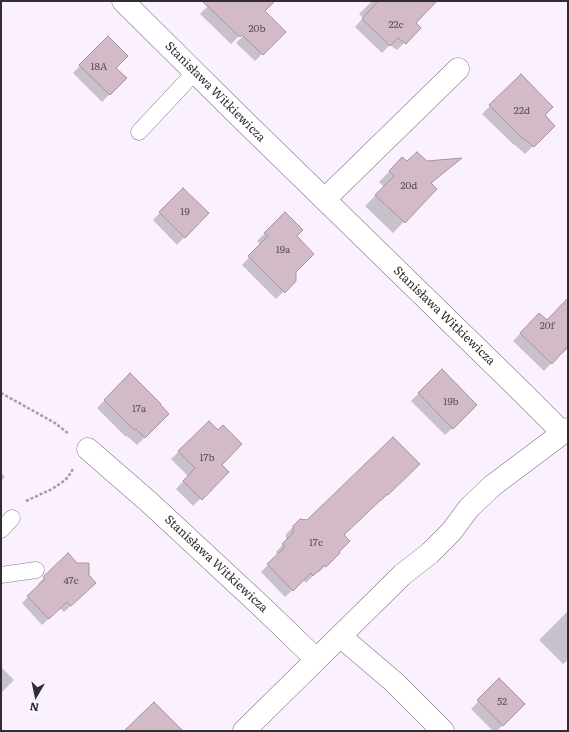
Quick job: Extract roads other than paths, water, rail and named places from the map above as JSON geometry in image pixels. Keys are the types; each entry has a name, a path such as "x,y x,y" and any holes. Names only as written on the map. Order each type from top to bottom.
{"street":[{"name":"Stanisława Witkiewicza","path":"82,457 150,503 316,659 402,575 430,553 451,532 469,508 492,486 565,431 324,199 123,1"},
{"path":"324,199 458,69"},
{"path":"340,636 394,682 443,731"},
{"path":"244,731 316,659"}],"lane":[{"path":"138,132 195,72"},
{"path":"1,530 12,518"},
{"path":"1,575 36,570"}]}
